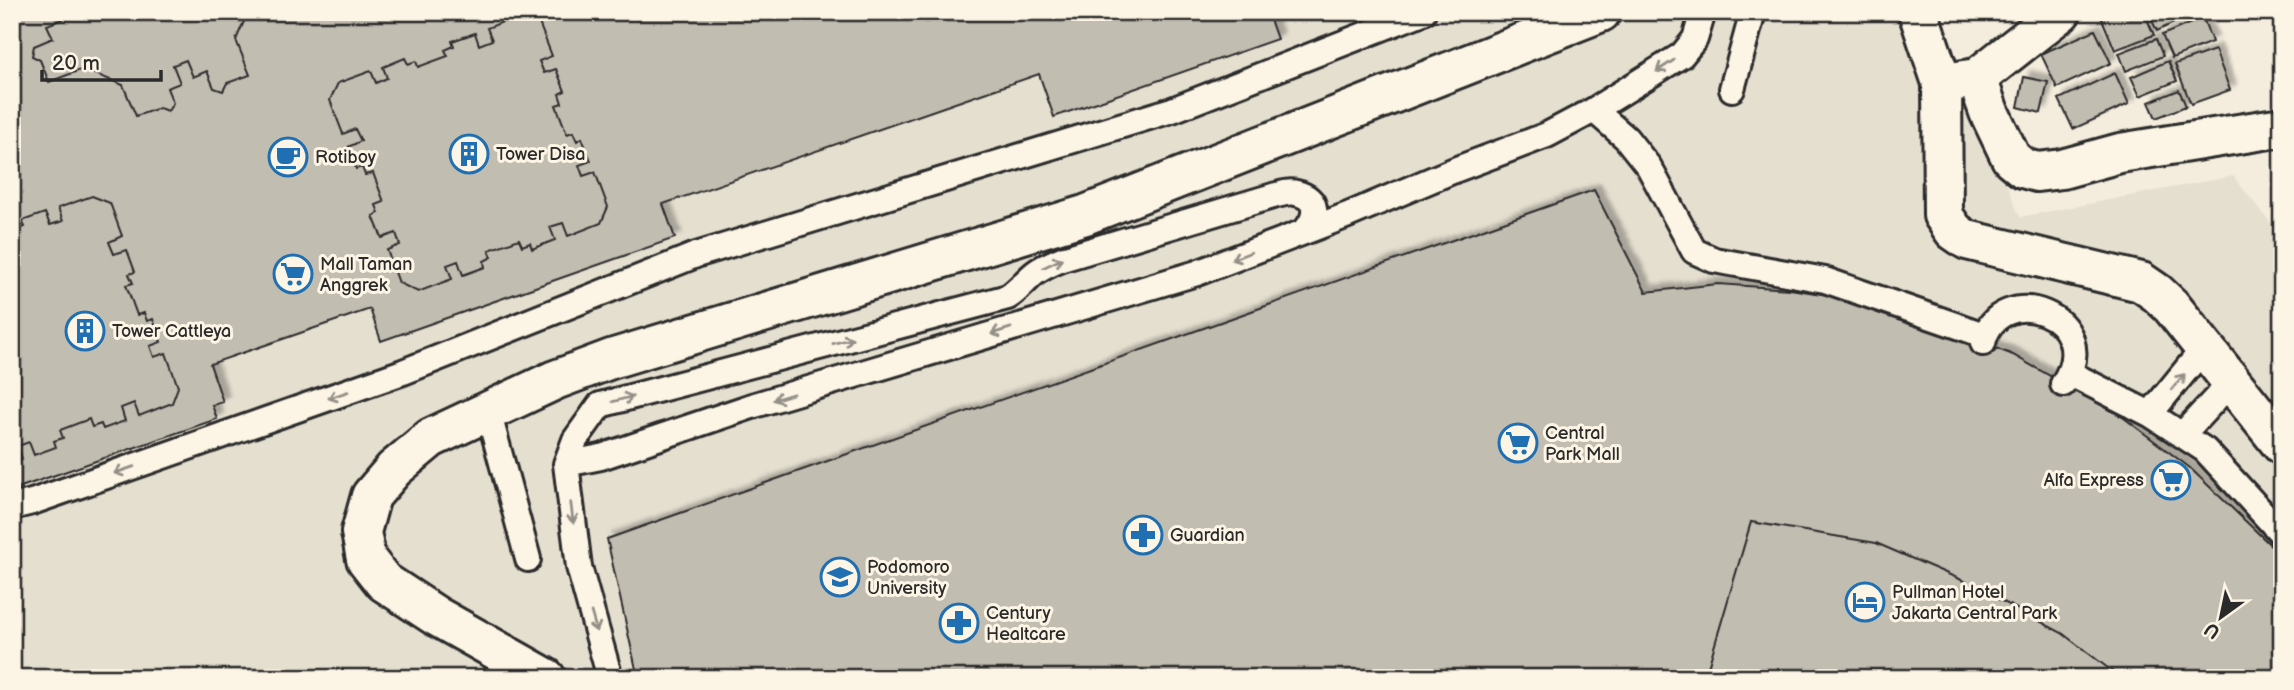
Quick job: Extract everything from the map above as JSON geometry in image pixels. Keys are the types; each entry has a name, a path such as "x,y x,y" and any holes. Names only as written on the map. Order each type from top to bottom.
{"street":[{"path":"546,678 436,617 384,582 366,559 360,532 371,496 394,468 431,438 555,380 611,359 1085,215 1601,12"},
{"path":"1918,12 1960,81 1989,112 2011,158 2023,167 2037,172 2062,169 2120,153 2282,127"},
{"path":"2061,12 1960,81 1943,215 1954,231 1967,240 2141,282 2171,306 2282,445"}],"lane":[{"path":"12,507 45,498 403,372 696,255 1172,110 1423,12"},
{"path":"566,464 601,457 755,405 1197,273 1547,135 1594,110 1682,55 1695,39 1701,19 1700,12"},
{"path":"1731,89 1753,12"},
{"path":"1594,110 1626,138 1648,167 1694,251 1714,260 1825,280 1983,339 1994,323 2007,313 2023,308 2046,313 2065,327 2072,342 2073,358 2066,379 2150,414 2205,450 2282,534"},
{"path":"608,678 579,567 566,464 575,440 600,405 1008,297 1044,267 1062,258 1273,195 1293,192 1306,196 1315,213 1313,223 1305,231"},
{"path":"1020,289 1031,306 1050,316"},
{"path":"2150,414 2204,348"},
{"path":"2182,435 2231,382"},
{"path":"488,411 528,559"}],"shaded area":[{"path":"12,12 1937,12 2020,217 2233,176 2282,237 2282,678 12,678"}],"building":[{"name":"Mall Taman Anggrek","path":"12,12 1271,12 1268,14 1277,39 1054,117 1039,74 663,204 675,238 381,341 370,309 210,364 223,402 212,405 217,419 12,490"},
{"path":"60,12 248,12 236,40 250,75 227,83 223,91 214,88 207,71 193,77 186,60 173,65 180,83 167,88 173,103 168,111 159,108 136,116 123,85 83,69 49,82 40,60 32,56 34,46 53,38 47,25 63,19"},
{"path":"905,12 947,12 946,15 927,22"},
{"path":"2099,12 2144,12 2154,35 2115,50"},
{"path":"2148,12 2197,12 2157,31"},
{"name":"Tower Disa","path":"521,15 539,23 552,56 539,61 544,73 556,69 565,91 559,94 562,103 556,105 567,134 573,132 577,141 582,138 591,161 579,165 583,176 595,172 608,207 601,223 568,236 563,223 550,227 555,240 532,249 530,243 522,246 519,239 489,250 492,257 484,261 485,267 463,275 458,261 447,265 452,279 418,292 399,283 387,250 400,245 396,233 382,238 373,216 379,213 376,205 384,202 373,173 365,175 362,167 356,169 348,147 361,141 355,129 343,134 330,100 338,83 371,71 376,83 387,78 383,67 405,58 408,64 416,61 418,67 448,56 445,50 454,46 452,41 475,33 479,45 492,40 487,28"},
{"path":"2203,18 2212,42 2172,58 2162,35"},
{"path":"2095,30 2111,63 2057,88 2041,54"},
{"path":"2156,39 2163,56 2126,71 2119,53"},
{"path":"2215,50 2230,90 2191,104 2175,64"},
{"path":"2168,61 2177,81 2140,96 2131,77"},
{"path":"2115,73 2129,104 2073,129 2059,99"},
{"path":"2024,77 2048,82 2041,113 2018,107"},
{"path":"2179,90 2186,106 2156,118 2149,102"},
{"name":"Central Park Mall","path":"1594,190 1646,292 1718,284 1790,289 1859,300 1937,325 2013,355 2124,418 2190,468 2282,556 2282,678 2121,678 2062,633 1964,581 1876,543 1751,522 1705,678 638,678 607,539"},
{"name":"Tower Cattleya","path":"92,196 110,203 122,236 109,242 114,254 127,250 135,272 129,274 133,283 126,285 137,315 144,313 147,321 153,319 161,342 150,346 154,357 166,353 178,387 172,403 139,416 134,403 121,408 125,421 103,429 101,424 92,427 89,419 60,430 63,438 54,441 56,447 34,455 29,442 18,446 22,459 12,463 12,239 18,237 16,230 25,227 22,221 45,213 50,225 63,221 58,208"},
{"name":"Pullman Hotel Jakarta Central Park","path":"1751,522 1876,543 1964,581 2062,633 2121,678 1705,678"}],"place":[{"name":"Tower Disa","path":"469,154"},
{"name":"Rotiboy","path":"288,157"},
{"name":"Mall Taman Anggrek","path":"293,274"},
{"name":"Tower Cattleya","path":"85,331"},
{"name":"Central Park Mall","path":"1518,443"},
{"name":"Alfa Express","path":"2171,480"},
{"name":"Guardian","path":"1143,535"},
{"name":"Podomoro University","path":"840,577"},
{"name":"Pullman Hotel Jakarta Central Park","path":"1865,602"},
{"name":"Century Healtcare","path":"959,623"}]}
